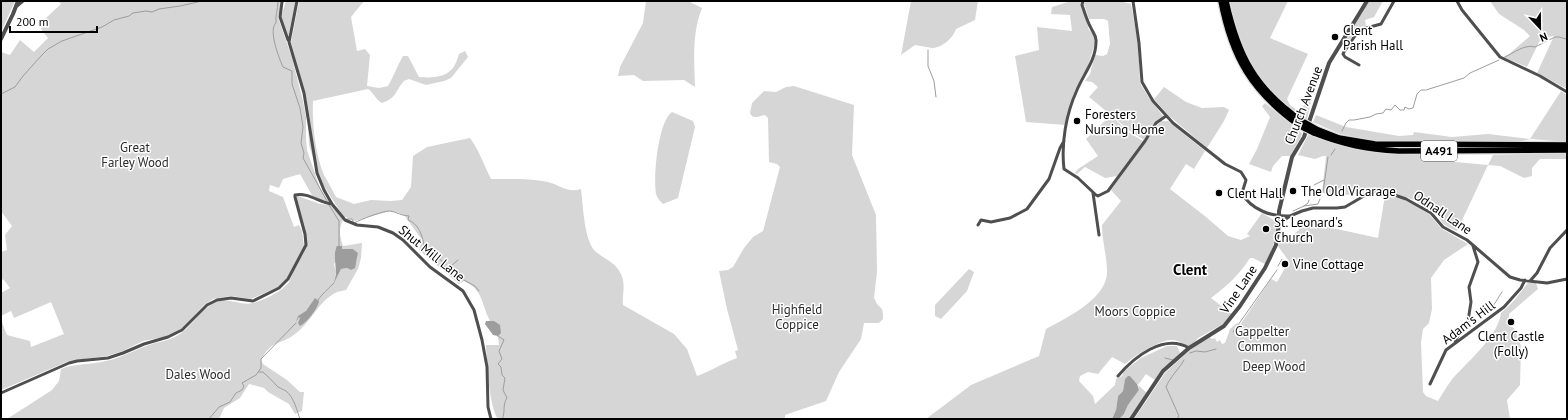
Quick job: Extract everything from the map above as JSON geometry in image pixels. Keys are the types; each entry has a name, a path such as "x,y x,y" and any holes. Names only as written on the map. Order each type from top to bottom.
{"highway":[{"name":"A491","path":"1221,1 1230,38 1243,67 1253,83 1272,104 1301,123 1339,143 1374,149 1399,151 1567,150"},
{"name":"A491","path":"1226,1 1232,27 1247,65 1263,87 1278,103 1301,123"},
{"name":"A491","path":"1315,131 1339,138 1374,144 1567,145"}],"street":[{"path":"1,39 18,1"},
{"path":"16,7 23,1"},
{"path":"281,1 280,17 289,42"},
{"name":"Shut Mill Lane","path":"297,1 289,42 304,93 316,173 330,204 341,216 351,223 378,227 392,233 402,240 430,267 463,291 474,310 482,340 487,373 488,407 491,419"},
{"path":"1083,1 1082,5 1097,44 1090,66 1074,96 1064,141 1064,169 1078,178 1098,196 1108,191 1145,141 1156,123 1166,116 1153,101 1142,82 1139,42 1133,1"},
{"name":"Church Avenue","path":"1279,224 1279,215 1292,157 1304,138 1329,63 1367,1"},
{"path":"1359,65 1343,54 1359,30 1381,24 1394,1"},
{"path":"1457,1 1462,10 1500,57 1540,76 1567,92"},
{"path":"1342,42 1349,44"},
{"name":"Odnall Lane","path":"1166,116 1194,141 1225,164 1241,172 1246,180 1242,193 1246,199 1267,214 1290,216"},
{"path":"978,225 981,220 991,222 1010,218 1027,209 1049,179 1064,141"},
{"name":"Odnall Lane","path":"1279,224 1290,216 1313,208 1345,207 1369,193 1378,191 1386,192 1416,204 1431,213 1443,227 1467,240 1510,277 1552,283 1567,279"},
{"path":"1092,192 1099,235"},
{"path":"1,393 69,363 108,358 124,354 144,344 168,338 182,330 207,305 217,300 231,298 253,301 272,293 288,279 305,248 305,234 295,196 297,194 304,195 330,204"},
{"name":"Vine Lane","path":"1131,419 1163,371 1189,348 1224,326 1231,319 1248,291 1259,278 1276,245 1279,224"},
{"path":"1530,281 1537,273 1550,248 1567,230"},
{"path":"1455,343 1468,321 1472,302 1469,287 1478,262 1473,246"},
{"path":"1537,273 1541,282"},
{"name":"Adam's Hill","path":"1430,384 1443,354 1455,343 1504,307 1521,288 1525,280"},
{"path":"1460,333 1464,337"},
{"path":"1118,376 1142,354 1165,344 1177,343 1189,348"}],"green space":[{"path":"1,1 15,1 1,32"},
{"name":"Great Farley Wood","path":"58,1 278,1 282,3 278,17 292,58 303,101 306,117 307,150 320,188 329,202 313,197 300,174 283,179 279,188 270,185 269,191 283,197 294,227 299,225 302,231 304,246 286,280 278,287 251,299 231,296 213,299 204,305 176,333 165,337 143,341 123,351 107,356 69,361 1,390 1,320 7,335 30,341 31,347 64,334 51,302 14,318 11,311 1,316 1,293 10,288 4,280 1,279 1,252 7,250 5,235 12,226 1,211 1,52 10,55 20,40 34,52 48,38 41,29 46,18 61,4"},
{"path":"286,1 296,1 288,38 281,17"},
{"name":"Highfield Coppice","path":"299,1 364,1 351,17 357,51 365,49 370,55 367,86 379,88 388,86 403,56 408,56 419,77 441,76 452,69 459,54 465,51 468,57 451,78 426,85 409,79 404,81 390,99 382,103 368,89 313,101 313,119 318,158 324,175 336,197 354,204 371,200 402,200 411,187 413,156 427,147 470,138 491,179 534,180 548,182 568,190 581,189 589,240 596,252 619,270 624,286 623,305 674,334 687,349 697,376 737,358 735,351 738,350 719,271 728,270 733,267 744,248 753,237 763,231 780,167 777,164 769,162 768,118 765,115 756,117 751,115 752,103 764,91 776,92 786,87 794,86 854,105 852,155 876,215 877,272 874,298 882,309 883,319 879,323 864,323 861,339 839,372 826,401 785,415 785,419 498,419 492,405 486,345 499,345 499,341 478,292 475,288 464,281 459,284 419,250 422,240 404,215 390,211 355,221 343,216 320,180 309,145 307,102 291,42"},
{"path":"646,1 688,1 702,8 695,37 695,87 684,80 643,81 634,75 618,76 620,67 643,23"},
{"path":"911,1 978,1 975,20 956,29 950,39 943,44 936,48 915,45 901,55"},
{"path":"1071,1 1081,1 1089,30 1096,40 1086,72 1073,96 1066,125 1026,122 1015,56 1039,50 1037,27 1072,31 1070,15 1051,14 1052,7"},
{"path":"1085,1 1120,1 1131,4 1138,42 1140,83 1163,116 1154,123 1144,140 1089,97 1098,87 1092,82 1085,81 1090,74 1095,55 1103,56 1107,54 1110,44 1108,21 1104,19 1089,19 1084,4"},
{"path":"1229,1 1288,1 1270,38 1308,54 1287,99 1290,105 1300,112 1308,98 1311,101 1307,119 1304,119 1278,100 1264,84 1248,60 1238,38"},
{"path":"1369,1 1383,1 1374,17 1365,20 1366,26 1358,29 1347,42 1346,39"},
{"path":"1490,1 1567,1 1567,89 1537,73 1554,36 1541,38 1527,67 1503,57 1509,54 1530,36 1524,30 1499,14"},
{"path":"1164,87 1186,102 1202,108 1224,107 1229,110 1207,148 1168,115 1154,99"},
{"path":"1561,91 1567,95 1567,142 1531,139 1522,141 1414,143 1375,141 1340,134 1313,122 1316,115 1346,127 1399,136 1413,135 1414,132 1452,137 1488,134 1530,139"},
{"path":"1265,103 1302,133 1290,156 1282,156 1273,166 1271,172 1249,164 1270,117 1262,106"},
{"path":"672,112 693,121 695,127 678,198 663,204 656,194 656,163 663,126 667,117"},
{"path":"1111,115 1128,132 1143,141 1117,176 1105,178 1085,167 1077,174 1075,173 1078,169 1098,156 1086,139"},
{"name":"Moors Coppice","path":"1162,121 1168,121 1205,151 1194,169 1186,164 1170,189 1228,236 1241,240 1250,236 1247,234 1262,213 1277,222 1277,228 1274,244 1265,264 1250,258 1232,280 1211,298 1232,314 1223,324 1198,338 1188,347 1177,341 1170,340 1153,346 1125,364 1112,357 1098,374 1088,372 1080,376 1079,381 1093,396 1095,404 1115,385 1116,379 1122,376 1124,371 1141,358 1167,346 1177,346 1181,355 1164,367 1155,380 1146,374 1138,385 1130,376 1125,379 1123,391 1118,396 1116,410 1112,419 926,419 971,385 1039,356 1046,329 1084,306 1100,291 1105,282 1107,272 1102,225 1121,201 1111,190 1158,124"},
{"path":"1308,135 1349,148 1398,153 1435,154 1446,159 1445,161 1488,165 1457,231 1443,223 1439,214 1414,200 1383,190 1345,195 1322,193 1326,156 1315,159 1298,155"},
{"path":"1567,152 1567,159 1540,159 1532,168 1532,176 1524,178 1500,166 1488,165 1493,155"},
{"path":"1385,195 1402,199 1416,206 1429,214 1442,229 1468,244 1444,260 1431,278 1432,309 1429,323 1423,329 1421,342 1423,392 1426,396 1438,401 1450,382 1488,341 1499,322 1501,313 1512,303 1528,283 1536,283 1538,289 1509,314 1507,319 1509,326 1514,328 1521,346 1520,385 1507,400 1510,419 1134,419 1165,373 1190,350 1209,336 1212,339 1215,338 1217,342 1220,340 1222,344 1225,343 1230,329 1237,323 1240,325 1271,279 1277,282 1289,261 1277,245 1294,234 1308,220 1323,226 1378,238"},
{"name":"Dales Wood","path":"298,196 320,204 332,205 343,220 340,227 340,233 343,246 362,243 361,258 358,269 346,290 337,292 330,296 301,329 289,338 269,348 261,360 263,364 287,380 300,392 304,392 302,411 295,414 289,404 268,392 264,388 249,384 240,398 224,408 219,419 7,419 52,390 59,381 61,369 112,360 149,345 175,337 186,329 205,309 216,302 226,300 248,304 268,298 282,289 289,282 307,244 296,197","holes":["337,247 342,249 353,249 358,253 356,263 351,270 347,268 341,269 334,282 336,272 334,264 336,261 335,249"]},
{"path":"969,269 974,272 967,291 941,319 935,316 935,305"},
{"path":"1138,385 1147,393 1129,419 1118,419 1124,414 1128,405 1139,390"}],"shaded area":[{"path":"337,246 342,246 342,249 353,249 358,253 355,268 351,270 347,268 341,269 334,283 336,273 335,251"},
{"path":"315,298 319,301 314,312 300,326 298,323 299,317 296,322 298,316 306,311"},
{"path":"486,321 494,321 500,325 501,333 498,336 493,335 485,324"},
{"path":"1130,376 1137,384 1139,390 1128,405 1124,414 1119,419 1112,419 1116,410 1118,396 1123,391 1125,379"}],"waterway":[{"path":"1,94 15,87 48,49 62,41 102,27 114,20 129,16 133,13 146,11 152,12 159,9 202,1"},
{"path":"278,2 276,23 273,32 277,51 283,67 292,71 292,84 300,108 303,127 301,143 304,153 303,158 327,201"},
{"path":"1505,57 1519,49 1531,46 1535,47 1555,37 1566,39 1567,37"},
{"path":"928,50 928,66 934,81 936,97"},
{"path":"1426,90 1464,78 1470,73 1499,60"},
{"path":"1342,131 1349,120 1370,117 1383,113 1386,109 1391,110 1395,105 1400,110 1404,110 1405,107 1409,109 1413,108 1417,94 1421,90 1425,90"},
{"path":"1331,155 1335,149"},
{"path":"1323,192 1328,157"},
{"path":"1314,185 1324,180"},
{"path":"1293,211 1304,206 1318,204 1320,199"},
{"path":"1304,206 1309,200"},
{"path":"329,205 339,221 339,246"},
{"path":"347,219 352,219 354,223 386,211 409,216 408,220 415,224 419,230 424,246 434,256 446,264"},
{"path":"1278,266 1282,259"},
{"path":"451,266 458,260"},
{"path":"451,267 460,273 462,279 475,286 479,291"},
{"path":"1233,332 1277,270"},
{"path":"318,300 334,283"},
{"path":"1488,311 1502,292"},
{"path":"209,419 219,407 230,402 236,393 242,390 244,386 242,383 256,375 261,368 261,359 296,323"},
{"path":"498,336 504,340 499,351 502,359 498,364 501,367 502,375 505,378 503,390 507,398 502,419"},
{"path":"1190,353 1196,351 1205,352 1216,349"},
{"path":"1165,358 1173,360"},
{"path":"1177,419 1179,416 1166,387 1184,360"},
{"path":"259,372 263,372 279,388 289,394 295,404 300,419"}],"place":[{"name":"Clent Parish Hall","path":"1335,37"},
{"name":"Foresters Nursing Home","path":"1077,121"},
{"name":"The Old Vicarage","path":"1293,191"},
{"name":"Clent Hall","path":"1219,193"},
{"name":"St. Leonard's Church","path":"1266,229"},
{"name":"Vine Cottage","path":"1285,264"},
{"name":"Clent Castle (Folly)","path":"1511,322"}],"district":[{"name":"Clent","path":"1190,270"}],"park label":[{"name":"Gappelter Common","path":"1262,338"},
{"name":"Deep Wood","path":"1274,366"}]}
